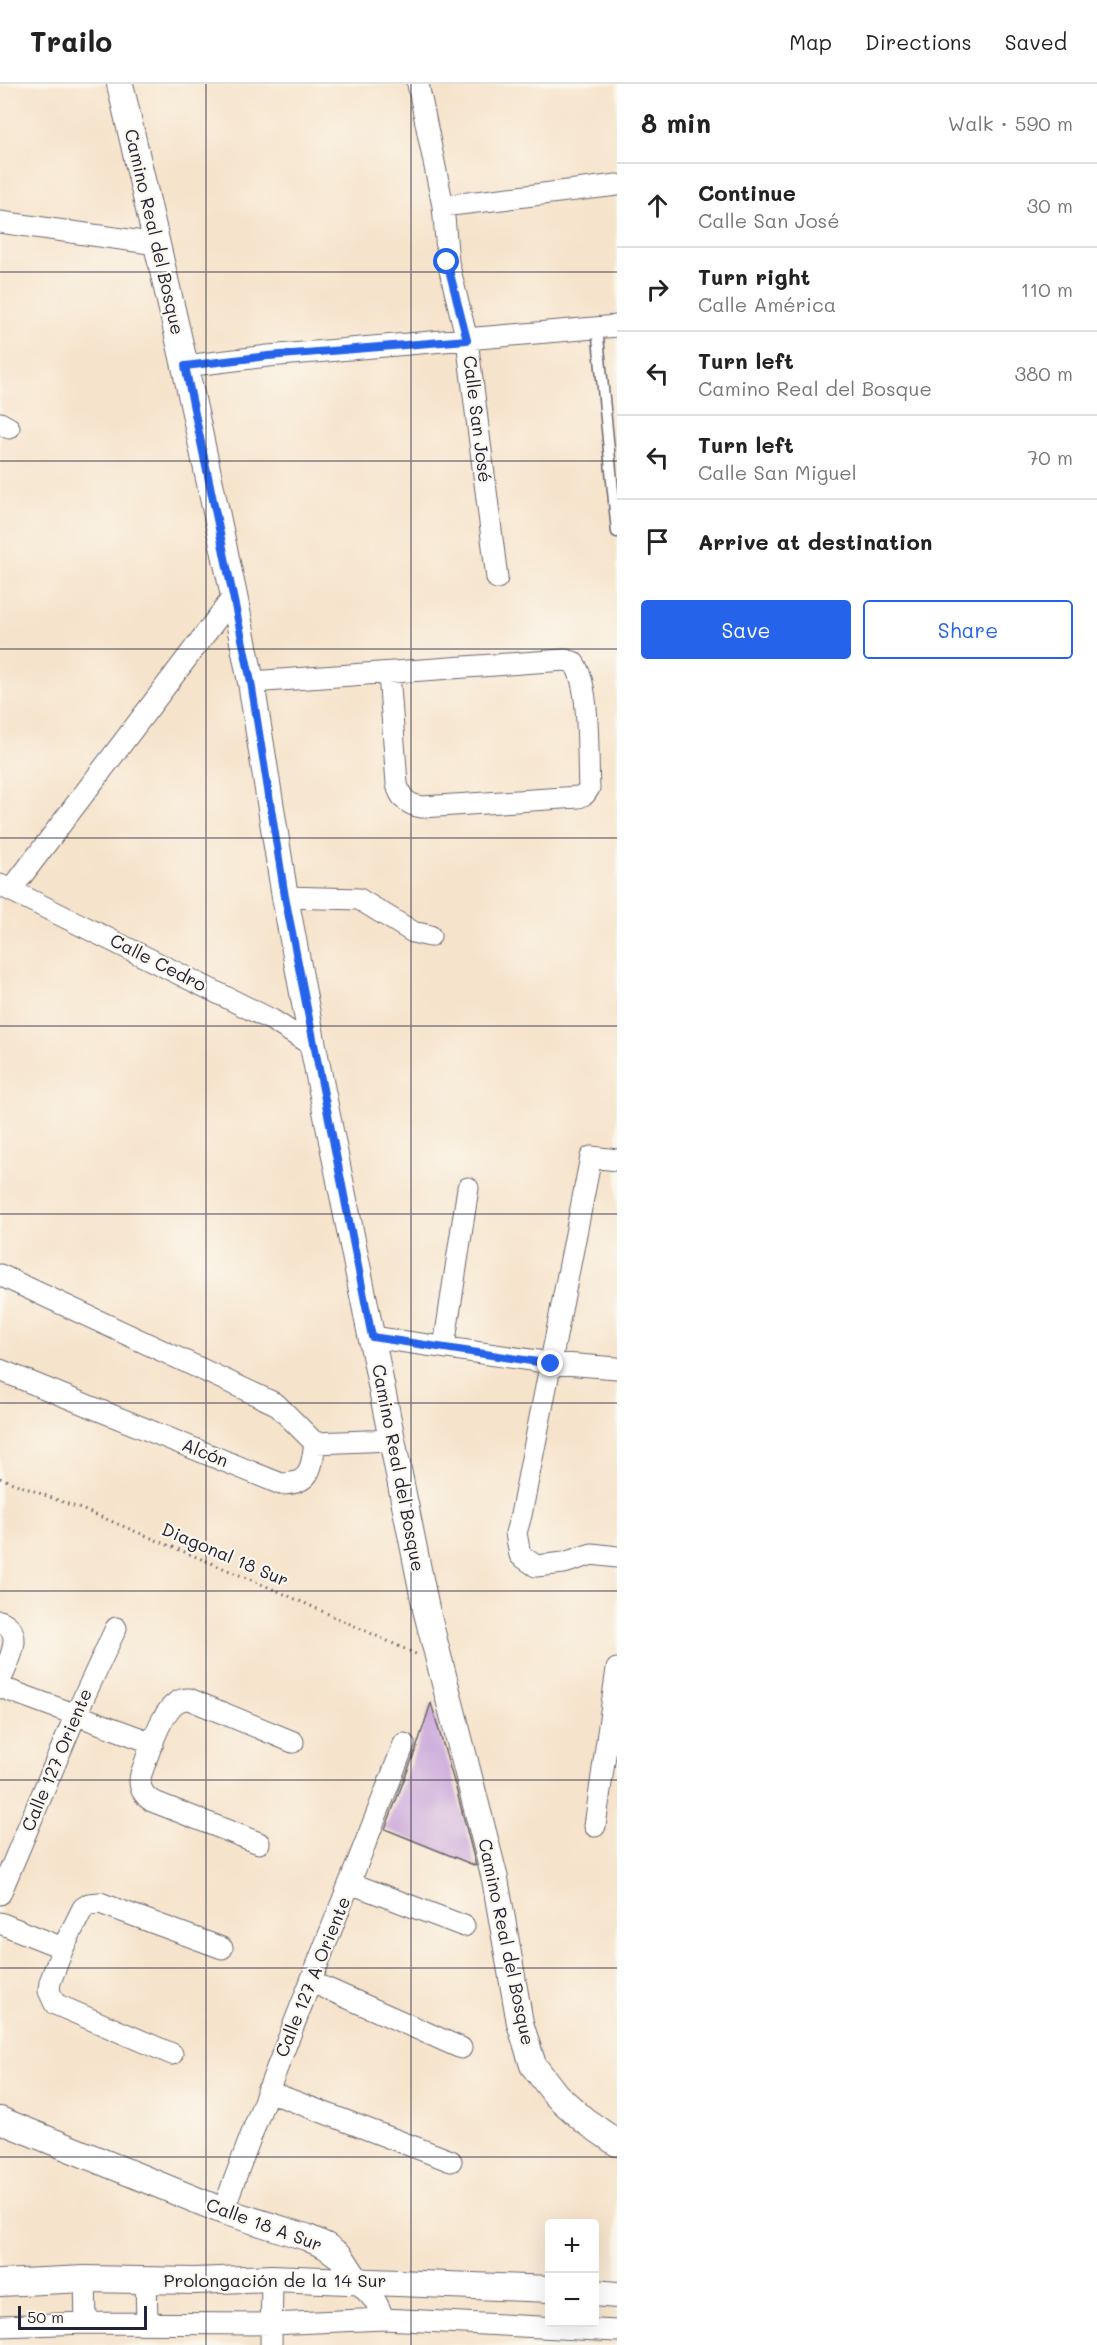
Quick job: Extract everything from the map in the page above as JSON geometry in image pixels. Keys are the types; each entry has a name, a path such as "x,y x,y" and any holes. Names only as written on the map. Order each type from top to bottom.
{"street":[{"name":"Camino Real del Bosque","path":"120,84 185,366 234,596 251,682 285,897 313,1046 426,1609 495,1880 520,2023 533,2065 556,2095 584,2120 617,2143"},
{"name":"Calle San José","path":"418,84 442,206 447,262 467,340 497,578"},
{"path":"442,206 617,185"},
{"path":"0,222 157,244"},
{"path":"185,366 268,356 607,326"},
{"path":"6,888 234,596"},
{"path":"251,682 565,660 573,662 582,677 585,696 589,788 579,797 422,807 412,805 399,793 397,784 389,673"},
{"name":"Calle Cedro","path":"6,888 272,1020 313,1046"},
{"path":"285,897 359,899 413,932 430,936"},
{"path":"617,1160 591,1157 516,1533 520,1555 536,1566 564,1563 592,1554 617,1557"},
{"path":"444,1347 468,1188"},
{"path":"0,1275 276,1404 315,1443 392,1440"},
{"path":"372,1337 551,1364 617,1368"},
{"name":"Alcón","path":"0,1370 281,1484 293,1484 304,1479 310,1471 315,1443"},
{"path":"0,1621 6,1624 15,1637 0,1681"},
{"name":"Calle 127 Oriente","path":"0,1893 76,1714 116,1628"},
{"path":"595,1827 617,1669"},
{"path":"0,1687 153,1743"},
{"path":"259,1843 146,1796 139,1782 167,1711 177,1700 183,1698 293,1742"},
{"name":"Calle 127 A Oriente","path":"223,2211 267,2091 312,1982 404,1744"},
{"path":"350,1883 464,1926"},
{"path":"172,2054 55,2004 49,1991 50,1982 63,1948 83,1908 89,1904 100,1903 222,1948"},
{"path":"0,1923 63,1948"},
{"path":"312,1982 461,2048"},
{"path":"267,2091 451,2161"},
{"name":"Calle 18 A Sur","path":"0,2120 223,2211 306,2237 326,2246 341,2258 356,2280 376,2302 384,2319"},
{"path":"271,2335 272,2278"},
{"name":"Prolongación de la 14 Sur","path":"0,2283 85,2279 195,2281 272,2278 545,2289"},
{"path":"85,2279 86,2323"},
{"path":"146,2280 147,2323"},
{"path":"599,2293 617,2295"},
{"path":"0,2326 147,2323 271,2335 384,2319 617,2331"}],"lane":[{"path":"607,326 617,532"}],"path":[{"name":"Diagonal 18 Sur","path":"0,1478 94,1514 280,1592 416,1653 439,1657"}],"building":[{"path":"431,1703 457,1792 476,1866 385,1829"}],"route":[{"path":"447,262 467,340 268,356 185,366 251,682 285,897 372,1337 551,1364"}]}
